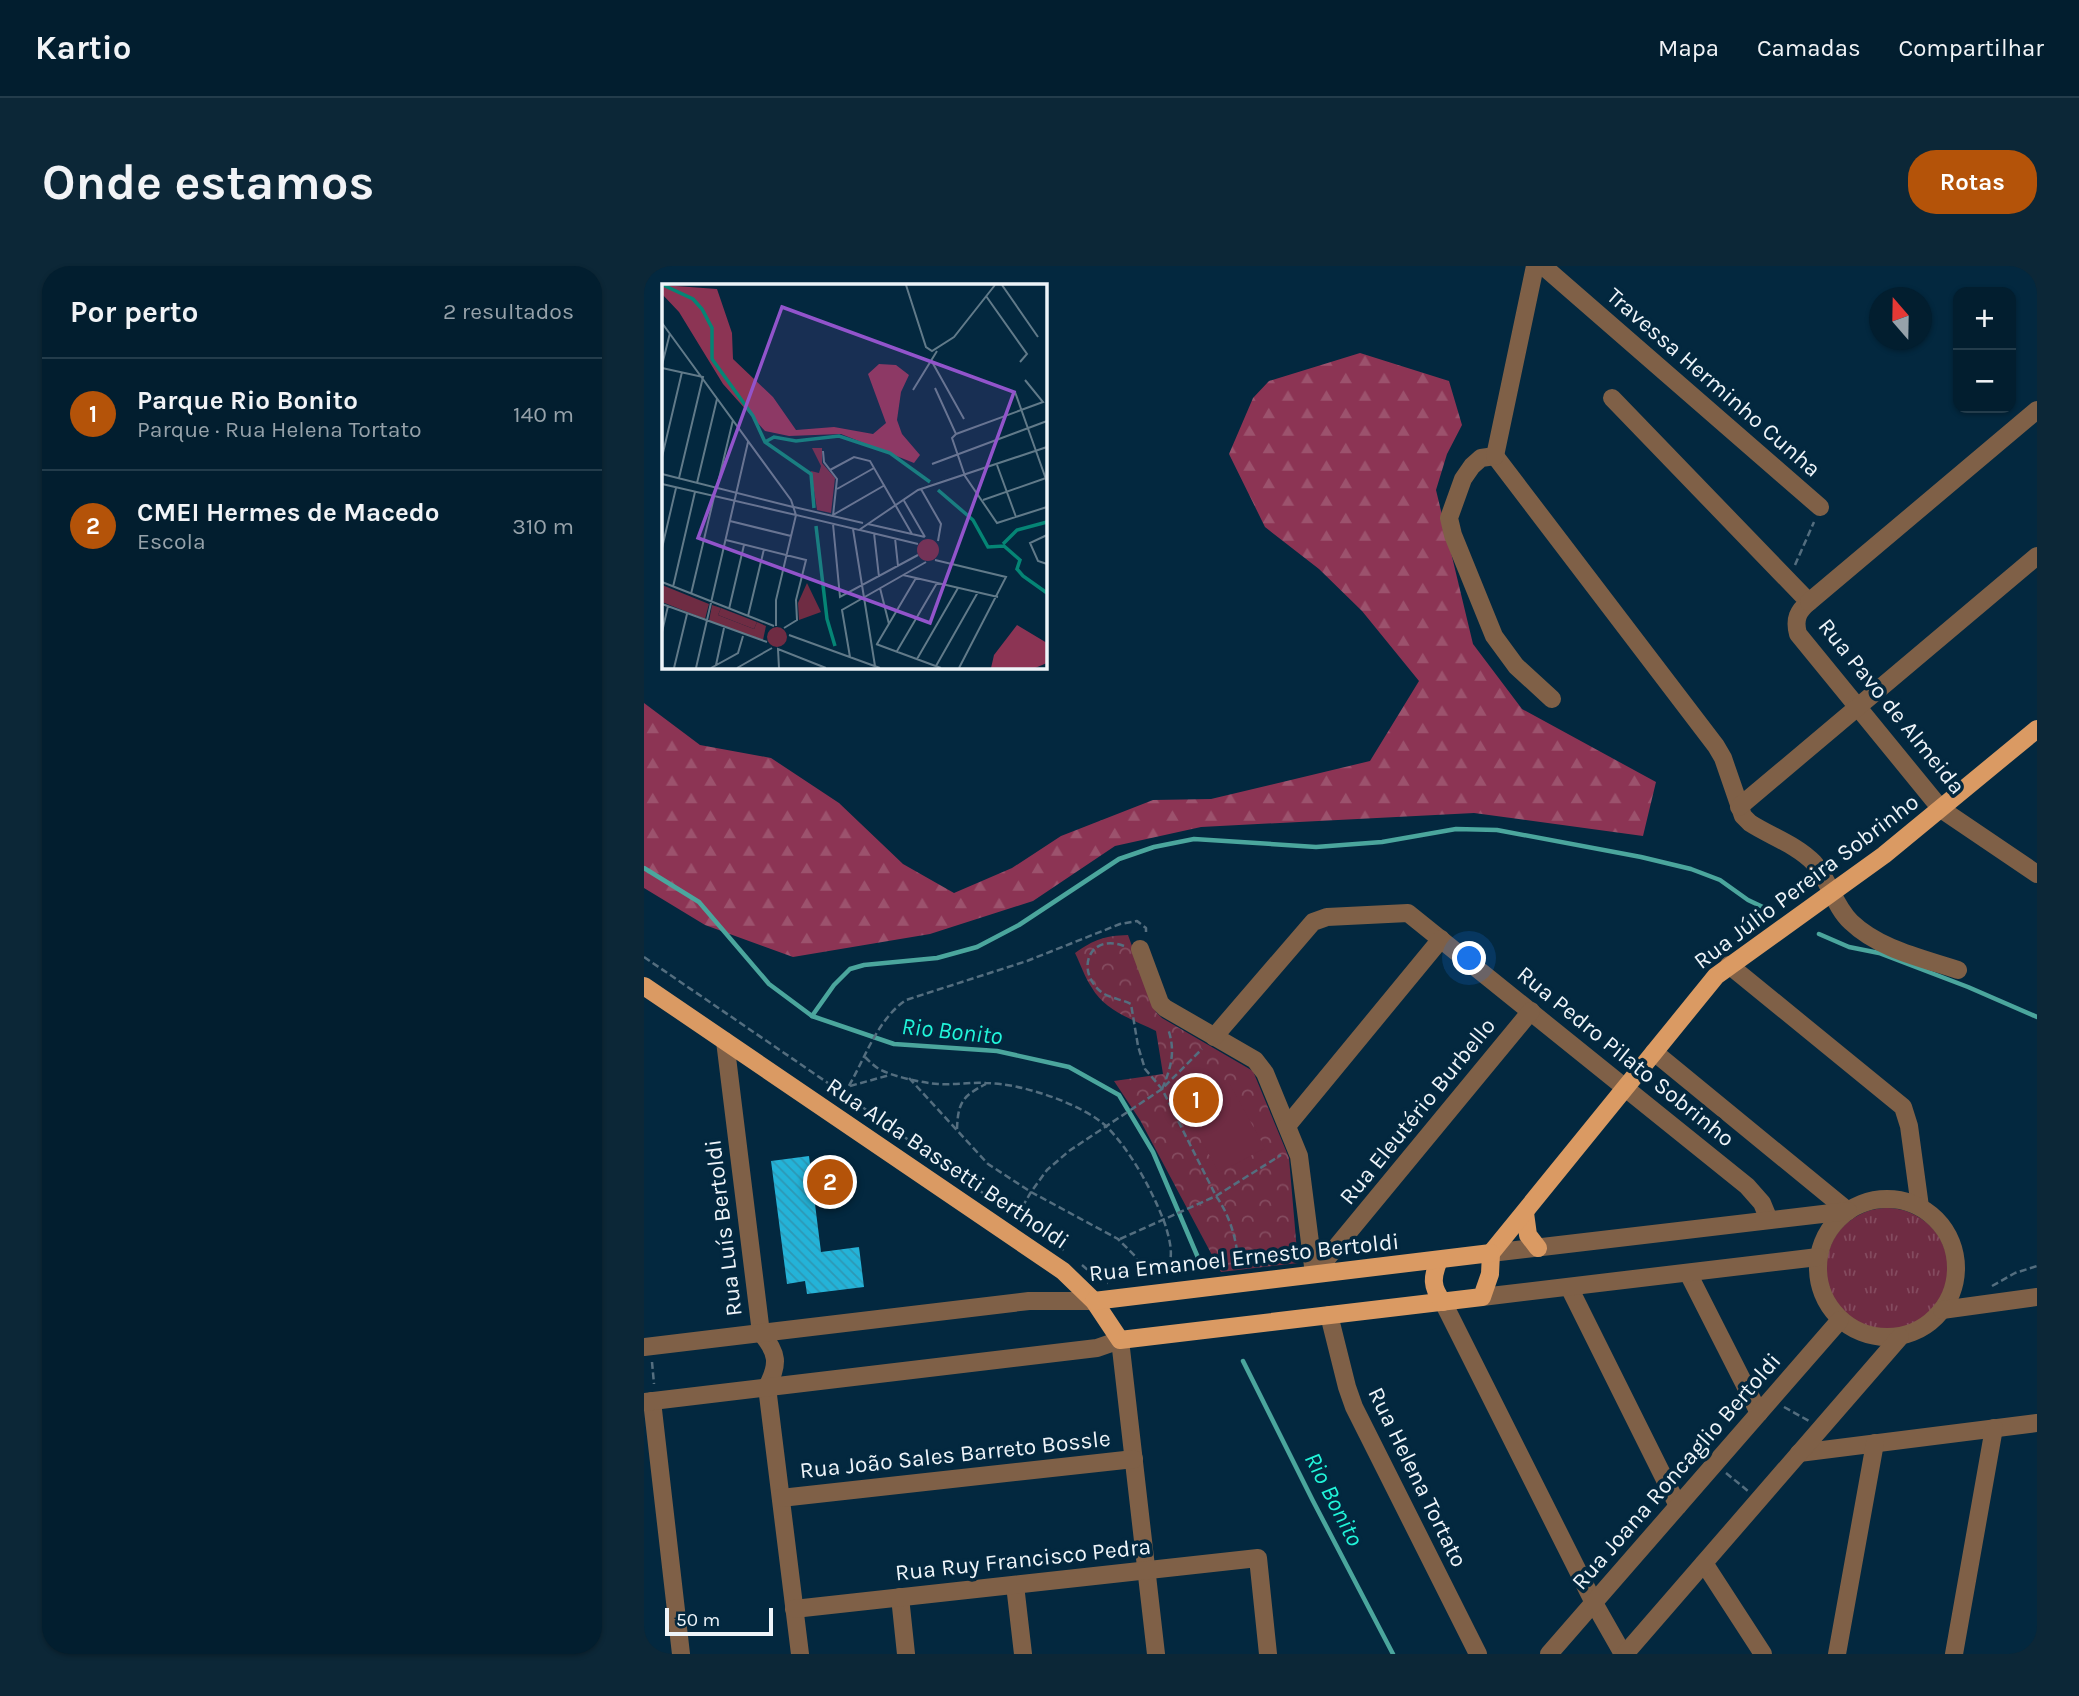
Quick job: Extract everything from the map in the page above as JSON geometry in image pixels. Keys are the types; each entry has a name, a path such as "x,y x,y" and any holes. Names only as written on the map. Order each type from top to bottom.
{"main road":[{"name":"Rua Júlio Pereira Sobrinho","path":"1491,1254 1708,984 1729,965 1832,892 1941,809 2037,729"},
{"name":"Rua Alda Bassetti Bertholdi","path":"644,986 1063,1271 1094,1301 1120,1340"},
{"path":"1525,1213 1528,1235 1538,1248"},
{"name":"Rua Emanoel Ernesto Bertoldi","path":"1094,1301 1491,1254"},
{"path":"1120,1340 1482,1297 1490,1274 1491,1254"},
{"path":"1439,1260 1432,1279 1443,1302"}],"street":[{"path":"1535,266 1495,456 1716,746 1723,758 1743,816 1813,862 1849,921 1864,932 1894,948 1958,970"},
{"name":"Travessa Herminho Cunha","path":"1543,266 1821,507"},
{"name":"Rua Pavo de Almeida","path":"1612,398 1809,602 1798,614 1795,624 1798,634 1941,809 2037,874"},
{"path":"1809,602 2037,410"},
{"path":"1495,456 1481,458 1472,466 1463,479 1449,518 1458,548 1494,636 1516,666 1552,698"},
{"path":"1739,807 2037,556"},
{"name":"Rua Pedro Pilato Sobrinho","path":"1214,1037 1313,922 1328,917 1408,913 1747,1186 1762,1203 1769,1220"},
{"path":"1287,1126 1441,939"},
{"path":"1133,948 1165,1008 1261,1065 1296,1146 1301,1166 1314,1275"},
{"path":"1729,965 1903,1107 1909,1126 1920,1208"},
{"name":"Rua Eleutério Burbello","path":"1314,1275 1531,1011"},
{"name":"Rua Luís Bertoldi","path":"725,1041 761,1333 769,1342 775,1356 776,1366 767,1387 800,1654"},
{"name":"Rua Pedro Pilato Sobrinho","path":"1654,1052 1848,1211"},
{"path":"1884,1199 1902,1201 1920,1208 1936,1219 1948,1235 1955,1254 1956,1273 1952,1293 1942,1310 1916,1331 1899,1336 1878,1337 1858,1332 1840,1320 1826,1302 1818,1280 1818,1257 1824,1239 1834,1223 1848,1211 1865,1203 1884,1199"},
{"name":"Rua Emanoel Ernesto Bertoldi","path":"1491,1254 1848,1211"},
{"path":"1482,1297 1818,1257"},
{"path":"1688,1273 1765,1406"},
{"path":"1569,1287 1678,1506"},
{"path":"1942,1310 2037,1297"},
{"name":"Rua Emanoel Ernesto Bertoldi","path":"644,1343 761,1333 1030,1301 1094,1301"},
{"path":"1443,1302 1594,1603 1624,1654 1899,1336"},
{"name":"Rua Helena Tortato","path":"1329,1315 1354,1407 1478,1654"},
{"name":"Rua Joana Roncaglio Bertoldi","path":"1549,1654 1840,1320"},
{"path":"681,1654 648,1401 1097,1348 1120,1340"},
{"name":"Rua Alda Bassetti Bertholdi","path":"1120,1340 1156,1654"},
{"path":"1799,1453 2037,1423"},
{"path":"1954,1654 1994,1428"},
{"path":"1837,1654 1875,1443"},
{"name":"Rua João Sales Barreto Bossle","path":"780,1498 1134,1459"},
{"name":"Rua Ruy Francisco Pedra","path":"794,1609 1258,1558 1268,1654"},
{"path":"1704,1563 1763,1654"},
{"path":"1015,1585 1023,1654"},
{"path":"900,1597 906,1654"}],"path":[{"path":"1788,581 1821,507"},
{"path":"844,1094 880,1027 894,1009 906,1000 1027,961 1120,924 1137,921 1146,928 1146,941 1133,948 1115,943 1098,946 1090,954 1087,965 1091,981 1101,992 1131,1004 1145,1069 1162,1089 1216,1196 1225,1208 1238,1247 1240,1283"},
{"path":"644,957 844,1094 1070,1255"},
{"path":"1162,1089 1171,1066 1172,1041 1166,1023"},
{"path":"1016,1216 1047,1170 1069,1151 1162,1089 1214,1037"},
{"path":"865,1057 880,1070 936,1084 989,1083 1037,1090 1081,1110 1107,1127 1135,1162 1171,1243 1172,1257 1163,1273 1153,1278"},
{"path":"849,1086 892,1074"},
{"path":"909,1078 988,1164 1031,1192 1118,1239 1136,1257 1144,1283"},
{"path":"957,1129 961,1102 971,1091 989,1083"},
{"path":"1118,1239 1216,1196 1296,1146"},
{"path":"1079,1263 1098,1279 1114,1286"},
{"path":"1965,1307 1994,1284 2037,1266"},
{"path":"644,1343 655,1381 648,1401"},
{"path":"1765,1406 1821,1427"},
{"path":"1715,1464 1759,1500"}],"green space":[{"path":"1360,353 1449,381 1462,425 1447,454 1436,490 1473,644 1522,709 1656,782 1643,836 1474,813 1201,827 1115,846 1033,901 930,934 793,957 705,925 644,888 644,703 700,745 771,758 839,803 903,864 954,893 1012,868 1061,836 1153,800 1211,799 1370,761 1419,681 1362,611 1319,569 1265,527 1229,454 1253,398 1269,381"},
{"path":"1128,935 1156,1012 1253,1071 1289,1158 1298,1263 1221,1272 1140,1120 1114,1081 1163,1074 1156,1031 1104,1003 1090,984 1075,953 1100,939"},
{"path":"1228,1081 1265,1148 1219,1173 1183,1106"},
{"path":"1887,1208 1910,1213 1930,1226 1943,1246 1948,1269 1943,1292 1930,1312 1910,1325 1887,1330 1864,1325 1844,1312 1831,1292 1826,1269 1831,1246 1844,1226 1864,1213"}],"building":[{"path":"809,1156 821,1252 859,1247 864,1287 807,1294 805,1281 787,1284 771,1161"}],"waterway":[{"path":"812,1016 834,985 850,969 864,965 937,958 977,947 1019,925 1119,859 1154,847 1194,839 1316,847 1382,842 1456,829 1497,830 1691,869 1720,880 1748,900 1767,909"},
{"name":"Rio Bonito","path":"644,868 699,902 769,984 812,1016 894,1044 997,1051 1069,1067 1119,1095 1153,1152 1202,1267"},
{"path":"1819,934 1849,947 1879,953 2037,1017"},
{"name":"Rio Bonito","path":"1243,1361 1393,1654"}],"place":[{"name":"Parque Rio Bonito","path":"1196,1100"},
{"name":"CMEI Hermes de Macedo","path":"830,1182"}]}
